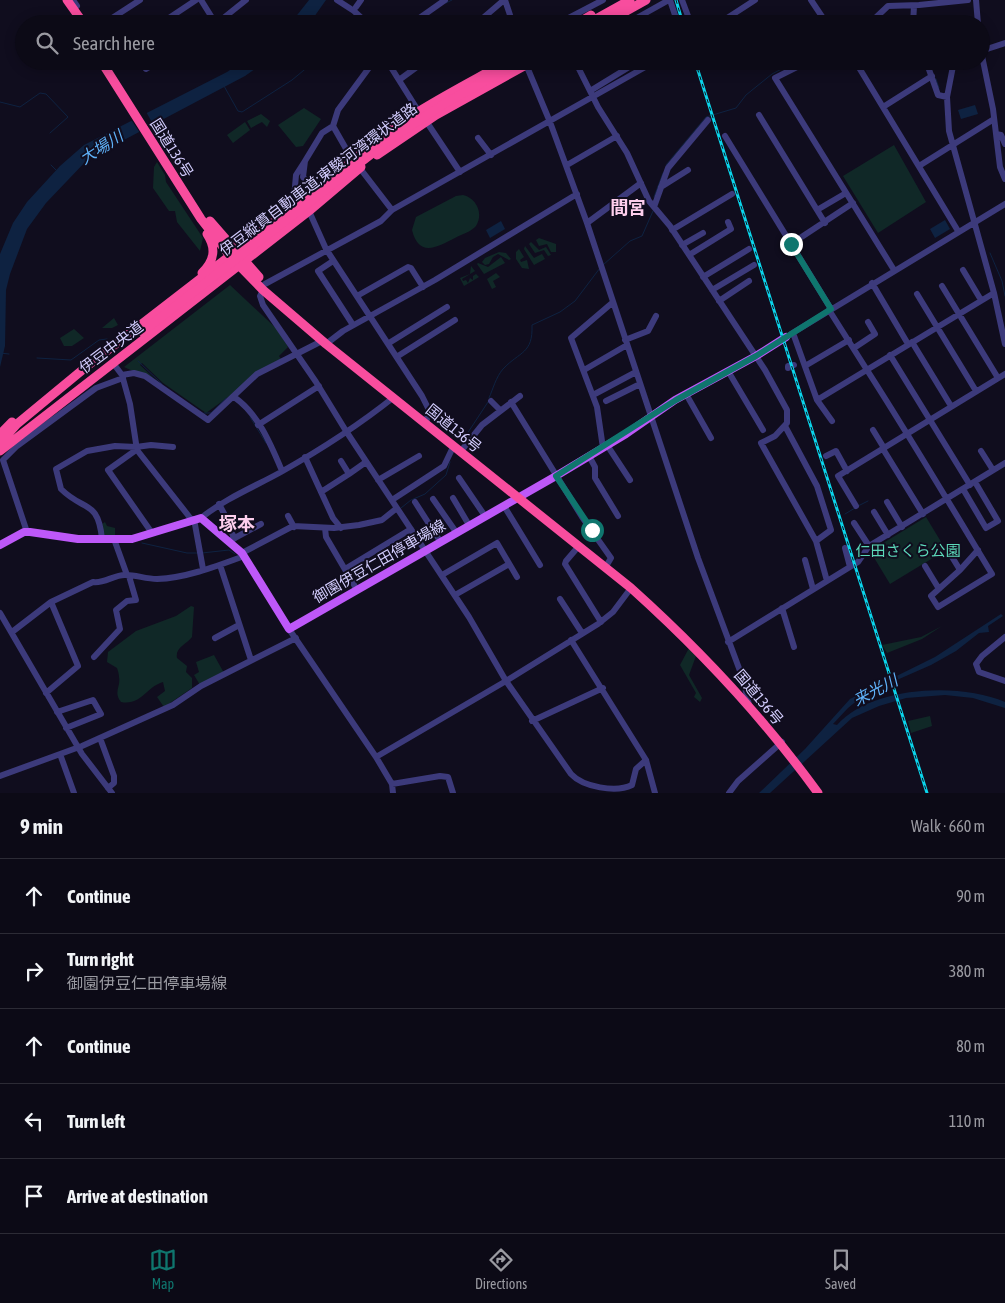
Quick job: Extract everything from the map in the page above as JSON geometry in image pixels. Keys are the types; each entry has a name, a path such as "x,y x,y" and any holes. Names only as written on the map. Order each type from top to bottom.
{"highway":[{"path":"61,0 70,15"},
{"path":"67,0 78,15"},
{"path":"592,15 618,0"},
{"path":"603,15 630,0"},
{"path":"619,15 646,0"},
{"name":"国道136号","path":"107,70 131,104"},
{"name":"国道136号","path":"111,70 179,180 193,207 233,254 264,287 326,342 427,421"},
{"name":"伊豆中央道","path":"0,444 4,435 86,367 354,160 373,142 419,112 492,70"},
{"name":"伊豆中央道","path":"0,451 309,211 360,168 426,121 512,70"},
{"name":"伊豆縦貫自動車道;東駿河湾環状道路","path":"142,332 396,135 512,70"},
{"name":"国道136号","path":"179,180 233,254"},
{"path":"161,310 205,270 212,258 211,240 196,218 193,207"},
{"path":"4,435 142,332"},
{"path":"0,451 24,426 142,332"},
{"name":"国道136号","path":"326,342 658,605 692,637 748,701 823,793"},
{"name":"国道136号","path":"521,496 578,547 607,566 691,643 748,701"},
{"name":"国道136号","path":"808,776 818,793"}],"main road":[{"name":"御園伊豆仁田停車場線","path":"290,629 425,549 590,456 686,394 756,356 789,335"},
{"path":"0,545 27,532 78,538 132,539 195,519 232,540 243,554 290,629"}],"street":[{"path":"174,15 196,0"},
{"path":"201,0 210,15"},
{"path":"227,15 246,0"},
{"path":"356,7 361,0"},
{"path":"424,15 445,0"},
{"path":"486,15 504,0 510,15"},
{"path":"574,15 603,0"},
{"path":"642,15 670,0 675,15"},
{"path":"682,0 688,15"},
{"path":"732,15 755,0"},
{"path":"811,0 821,15"},
{"path":"877,15 888,3 914,6 968,0"},
{"path":"976,0 977,15"},
{"path":"120,15 138,1"},
{"path":"342,2 357,15"},
{"path":"914,6 914,15"},
{"path":"990,48 1005,43"},
{"path":"367,70 338,110 333,126 336,134 354,160 392,210"},
{"path":"393,70 419,112"},
{"path":"399,80 413,70"},
{"path":"529,70 567,165 728,642 743,679 748,701"},
{"path":"580,70 593,98 617,136 654,207 672,230 756,356 788,410 785,426 761,444 816,541 827,581"},
{"path":"590,91 624,70"},
{"path":"641,70 392,210 381,222 326,250 264,287 260,300 319,386 366,462 455,595 506,681 571,774 584,782 598,786 629,786 634,781 637,767 646,760"},
{"path":"791,70 775,78 894,270"},
{"path":"860,70 958,231"},
{"path":"930,70 938,95 947,97"},
{"path":"952,70 947,97 948,119 953,146 994,293 1005,344"},
{"path":"985,70 994,119 1000,167 1005,179"},
{"path":"883,107 932,76"},
{"path":"759,115 825,223"},
{"path":"919,166 994,119"},
{"path":"654,207 668,168 708,120"},
{"path":"426,121 460,172"},
{"path":"280,217 294,198 296,174 322,133 333,126"},
{"path":"996,134 1001,134 1005,144"},
{"path":"567,165 617,136"},
{"path":"725,136 947,499 978,550 992,574 938,607 931,596 960,570 978,550"},
{"path":"478,138 491,155"},
{"path":"306,161 304,177 314,190"},
{"path":"661,187 688,170"},
{"path":"587,223 641,183"},
{"path":"817,210 846,192"},
{"path":"27,532 3,460 17,446 96,388 134,373 145,376 206,419 234,397 257,374 326,342 423,287 577,194"},
{"path":"672,230 732,194"},
{"path":"791,244 853,203"},
{"path":"832,421 817,400 805,366 789,335 1005,204"},
{"path":"309,211 326,250 398,356 427,405 427,421"},
{"path":"689,255 731,228 728,222"},
{"path":"682,245 703,233"},
{"path":"703,276 749,249"},
{"path":"333,261 318,271 353,325"},
{"path":"712,290 754,264"},
{"path":"358,296 408,267 411,268 423,287"},
{"path":"963,270 981,300"},
{"path":"719,301 749,282"},
{"path":"872,283 952,406"},
{"path":"942,286 998,378"},
{"path":"817,400 994,293"},
{"path":"917,294 976,391"},
{"path":"612,303 571,338 593,395 605,447 630,480"},
{"path":"389,343 447,306"},
{"path":"584,370 648,331 656,316"},
{"path":"398,356 456,320"},
{"path":"854,348 875,334 868,322"},
{"path":"805,366 849,340"},
{"path":"890,355 929,420 998,521 986,528 963,489"},
{"path":"113,363 122,377 134,418 136,448 195,519 203,569"},
{"path":"728,371 763,430"},
{"path":"593,395 636,372"},
{"path":"856,506 838,476 1005,374"},
{"path":"606,401 640,384"},
{"path":"258,425 319,386"},
{"path":"686,394 711,438"},
{"path":"392,500 444,466 500,410 520,396"},
{"path":"234,397 248,408 275,453 282,471"},
{"path":"195,519 219,504 282,471 346,431 394,397"},
{"path":"491,401 500,410"},
{"path":"511,402 582,518 607,550 611,558 607,566"},
{"path":"785,426 817,486 831,530 816,541"},
{"path":"872,430 923,514"},
{"path":"102,539 97,514 90,507 61,490 56,469 87,451 115,446 136,448 151,445 173,447"},
{"path":"136,448 108,470 152,533"},
{"path":"826,456 836,451 847,471"},
{"path":"981,451 994,470"},
{"path":"305,456 333,518 341,528"},
{"path":"378,480 419,456"},
{"path":"590,456 595,467 595,478 618,516"},
{"path":"340,461 349,474"},
{"path":"321,492 366,462"},
{"path":"728,642 858,562 870,546 972,483 1004,466"},
{"path":"459,478 485,516"},
{"path":"453,498 469,525"},
{"path":"433,499 456,532"},
{"path":"415,502 440,541"},
{"path":"887,502 902,527"},
{"path":"219,504 229,523 232,540 261,524"},
{"path":"976,512 988,505"},
{"path":"504,506 540,565"},
{"path":"12,632 51,602 93,582 97,583 128,575 166,578 203,569 243,554 294,526 341,528 382,520 397,508"},
{"path":"874,512 888,535"},
{"path":"288,516 294,526"},
{"path":"854,523 870,546"},
{"path":"325,528 326,537 357,590"},
{"path":"345,569 411,529"},
{"path":"94,657 120,629 116,610 126,601 136,600 114,539"},
{"path":"442,575 497,543 517,577"},
{"path":"578,547 565,563 601,622"},
{"path":"844,548 850,567"},
{"path":"949,552 960,570"},
{"path":"805,560 813,589"},
{"path":"220,564 252,660"},
{"path":"455,595 508,564"},
{"path":"925,566 939,589"},
{"path":"376,757 506,681 601,622 613,612 631,588"},
{"path":"560,599 582,633"},
{"path":"46,693 78,666 51,602"},
{"path":"782,608 794,647"},
{"path":"0,613 66,728 110,791"},
{"path":"215,638 239,625"},
{"path":"290,629 376,757 392,784 393,793"},
{"path":"1005,637 982,656 976,664 979,672 1005,681"},
{"path":"0,776 78,747 174,705 201,686 296,638"},
{"path":"571,640 603,688 646,760 655,793"},
{"path":"532,720 603,688"},
{"path":"57,712 93,700 101,714 66,728"},
{"path":"100,738 114,776 114,782 110,791"},
{"path":"729,793 738,781 783,744"},
{"path":"60,754 74,793"},
{"path":"392,784 440,776 448,777 453,793"}],"green space":[{"path":"304,108 321,119 303,146 296,147 278,125"},
{"path":"261,114 270,121 267,127 262,122 251,128 247,121"},
{"path":"245,122 250,130 233,143 227,135"},
{"path":"894,145 926,202 878,233 843,176"},
{"path":"157,162 165,175 166,182 203,238 200,251 177,222 175,211 169,211 153,188 154,167"},
{"path":"463,195 472,199 479,211 476,226 435,247 429,248 419,244 412,230 416,217 456,196"},
{"path":"539,238 556,244 556,252 551,252 547,244 539,246 536,240"},
{"path":"531,242 539,250 546,247 551,255 548,256 544,250 535,253 529,244"},
{"path":"525,246 534,258 542,254 545,259 534,265 524,249"},
{"path":"519,249 524,257 520,260 521,262 527,260 529,269 522,268 516,259 516,252"},
{"path":"499,252 506,253 511,259 509,260 498,254 493,257 489,264 485,265 482,262 485,258"},
{"path":"501,257 505,263 484,274 477,264 488,267"},
{"path":"471,266 475,271 462,279 463,281 466,280 468,283 470,278 473,280 473,276 476,274 479,277 464,286 460,278 470,274"},
{"path":"496,273 500,277 493,281 496,287 492,289 487,279"},
{"path":"230,285 278,330 288,347 279,356 281,359 206,413 163,383 142,363 140,365 159,383 124,367"},
{"path":"114,318 118,325 112,328 102,328"},
{"path":"74,329 84,338 72,346 64,346 60,338"},
{"name":"仁田さくら公園","path":"926,517 946,550 890,584 870,551"},
{"path":"105,522 107,526 115,528 115,535 104,536 102,524"},
{"path":"191,606 194,607 192,637 179,649 177,658 187,666 186,672 192,678 192,688 164,707 157,697 165,691 163,682 157,684 139,699 121,702 117,692 119,681 117,668 107,662 108,652 136,631 176,616"},
{"path":"942,626 922,639 887,653 882,645 921,637"},
{"path":"689,648 696,656 689,675 702,698 700,702 694,697 696,693 680,665"},
{"path":"214,655 224,673 200,685 194,675 199,672 196,662"},
{"path":"930,716 932,726 911,733 908,721"}],"water":[{"path":"309,0 326,0 315,15 297,15"},
{"name":"大場川","path":"230,70 253,70 88,159 46,203 27,229 10,274 6,290 5,346 0,367 0,254 13,223 27,202 60,166 84,145"},
{"path":"975,105 978,114 961,119 958,110"},
{"path":"945,220 950,229 935,238 930,229"},
{"path":"501,221 505,229 490,238 486,230"},
{"path":"1001,614 1003,616 988,626 989,632 979,633 956,651 931,665 865,694 833,724 837,725 852,712 871,702 893,695 916,691 941,690 986,696 1005,702 1005,708 973,698 945,695 906,698 879,706 852,718 770,793 759,793 805,749 850,699 935,657"}],"pier":[{"path":"145,110 154,126 140,133 130,118"}],"waterway":[{"path":"446,3 452,0"},
{"path":"224,86 238,111 242,112 292,80 304,70"},
{"path":"666,165 706,117 736,108 746,95 780,70"},
{"path":"936,79 939,88"},
{"path":"0,102 20,107 40,93 46,94 68,117 50,133"},
{"path":"51,165 56,170"},
{"path":"654,197 663,173"},
{"path":"603,265 630,241 642,236 653,211"},
{"path":"990,253 1002,281 1005,296"},
{"path":"489,398 503,369 528,347 532,334 532,325 560,312 575,301 600,268"},
{"path":"37,358 71,360 99,340 107,339"},
{"path":"0,353 9,354"},
{"path":"138,361 162,384"},
{"path":"204,413 211,413 226,398"},
{"path":"463,440 488,402"},
{"path":"250,417 266,443"},
{"path":"401,508 411,500 425,494 446,475 450,462"},
{"path":"858,506 868,501"},
{"path":"845,514 855,508"},
{"path":"142,543 187,553 198,553"},
{"path":"202,553 229,550 235,554"}],"railway":[{"path":"676,0 680,15"},
{"path":"698,70 927,793"}],"district":[{"name":"間宮","path":"628,207"},
{"name":"塚本","path":"237,523"}],"route":[{"path":"592,530 582,518 556,476 626,434 676,400 756,356 831,309 791,244"}],"water label":[{"name":"来光川","path":"875,690"}]}
